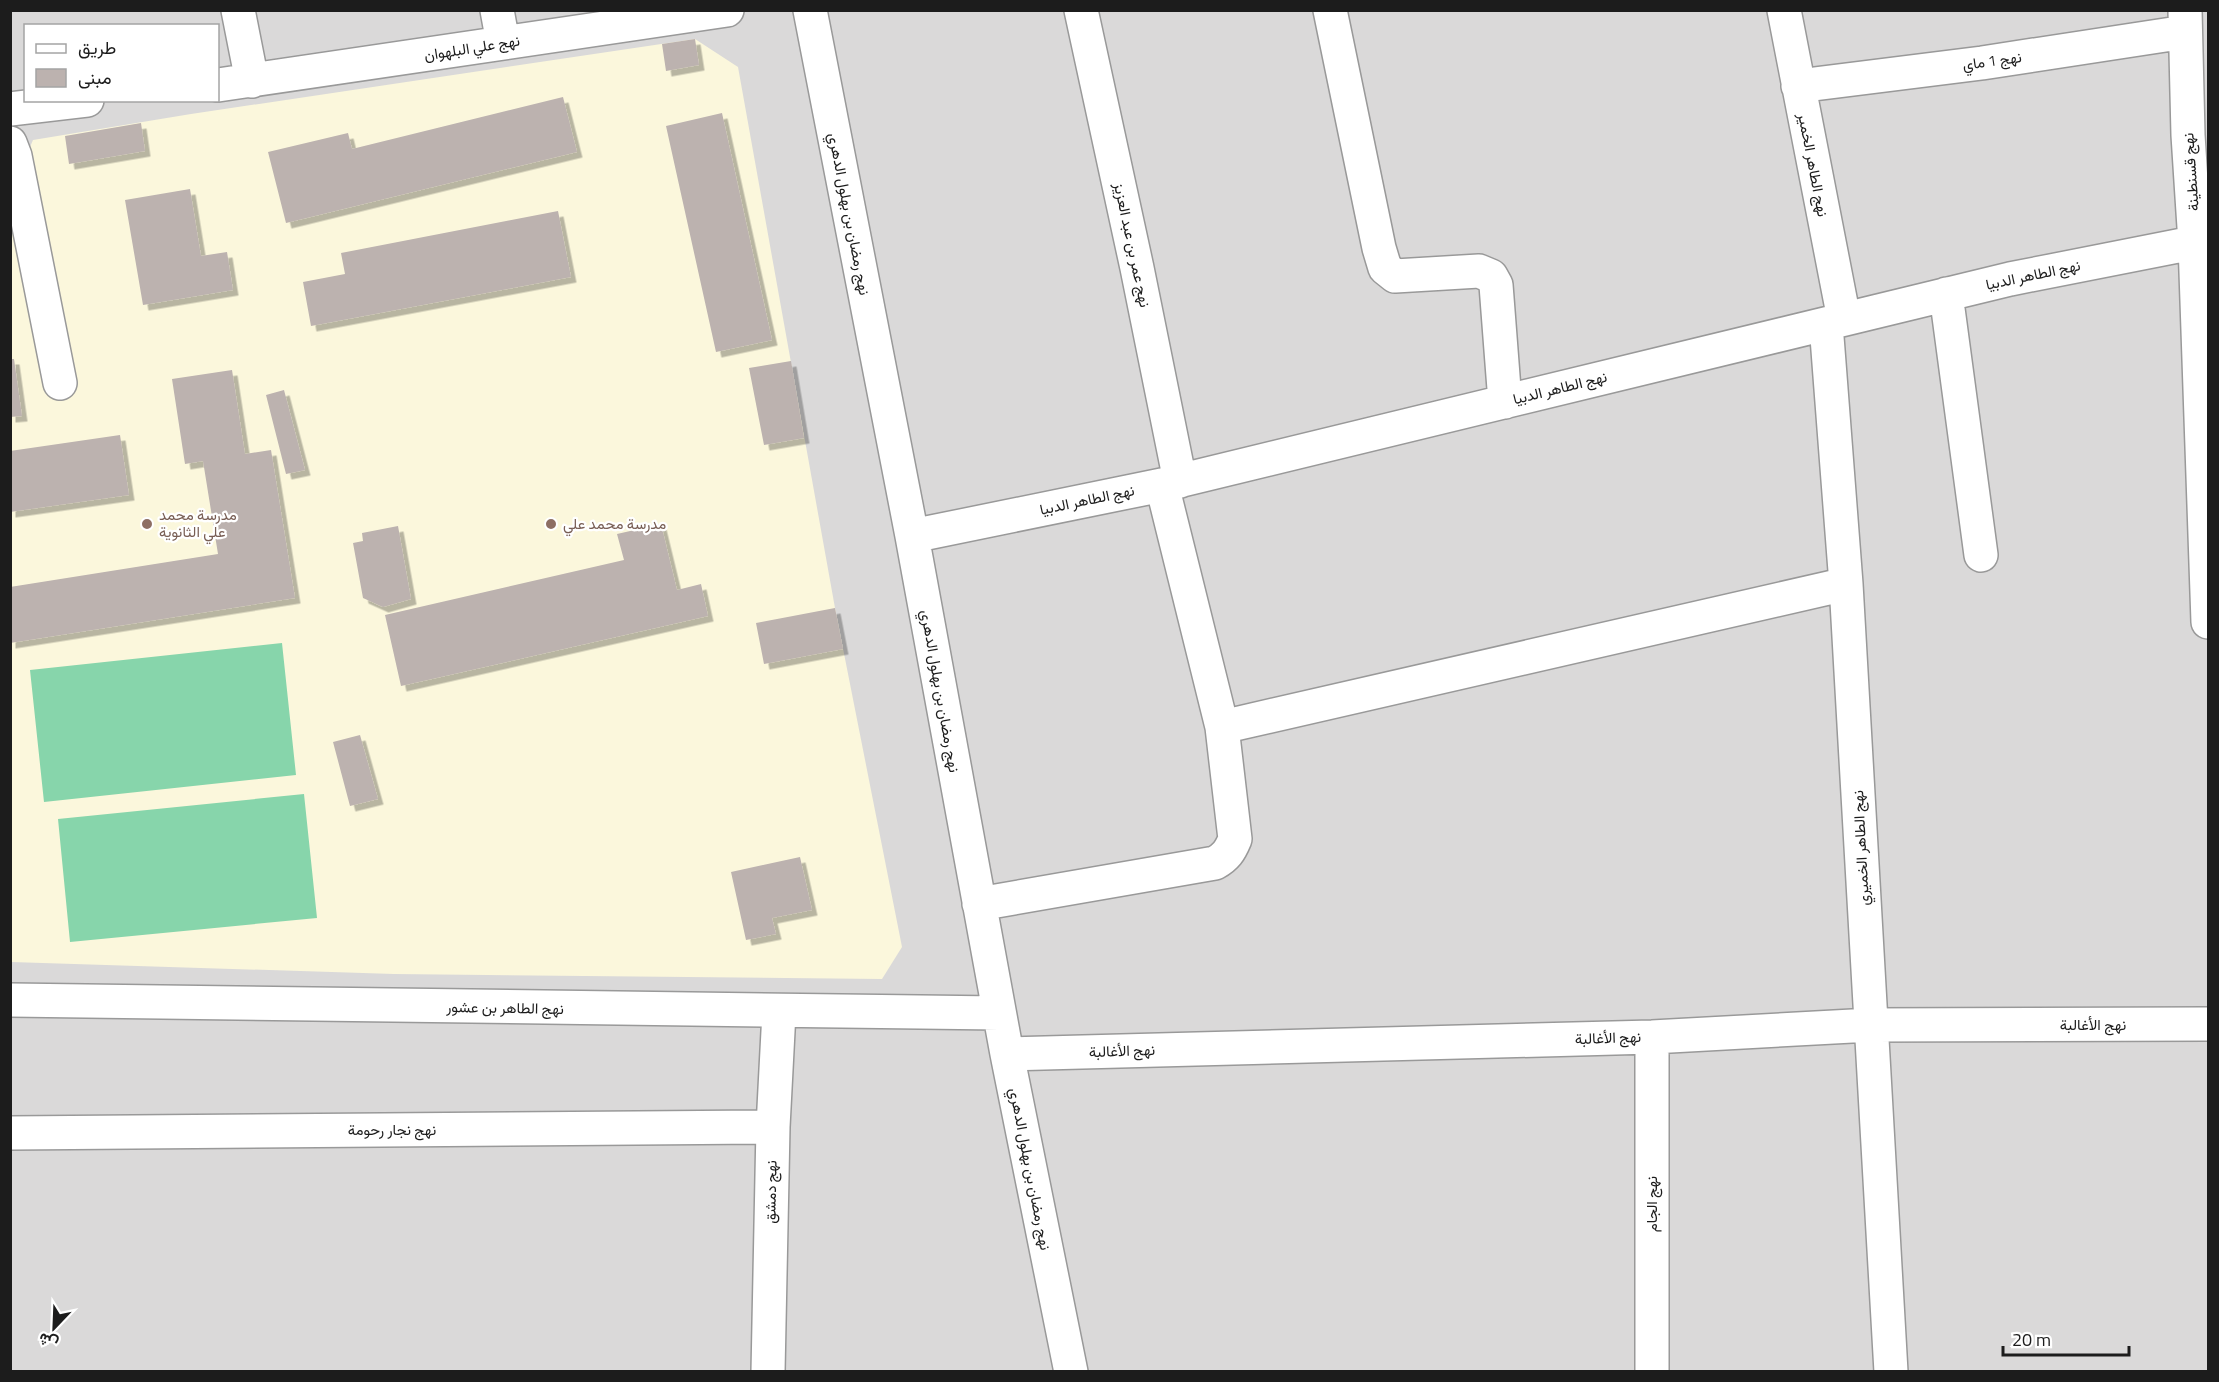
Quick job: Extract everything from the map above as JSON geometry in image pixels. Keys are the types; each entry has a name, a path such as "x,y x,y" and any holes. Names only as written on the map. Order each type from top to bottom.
{"street":[{"path":"238,10 252,81"},
{"path":"497,10 503,43"},
{"name":"نهج علي البلهوان","path":"219,85 726,10"},
{"name":"نهج رمضان بن بهلول الدهري","path":"810,10 912,536 999,1013 1071,1371"},
{"name":"نهج عمر بن عبد العزيز","path":"979,904 1215,863 1230,851 1235,839 1222,727 1171,483 1137,268 1081,10"},
{"path":"1330,10 1385,268 1395,276 1467,270 1479,271 1491,276 1497,285 1505,402"},
{"name":"نهج الطاهر الخمير","path":"1784,10 1835,322"},
{"name":"نهج 1 ماي","path":"1798,86 1982,63 2185,21"},
{"name":"نهج قسنطينة","path":"2185,21 2188,135 2202,241 2208,622"},
{"path":"10,110 72,102"},
{"path":"10,143 15,156 60,383"},
{"name":"نهج الطاهر الدبيا","path":"912,536 1171,483 1946,294 2202,241"},
{"path":"1946,294 1981,555"},
{"name":"نهج الطاهر الخميري","path":"1835,322 1846,584 1891,1371"},
{"path":"1222,727 1846,584"},
{"name":"نهج الطاهر بن عشور","path":"10,1000 779,1012 999,1013"},
{"name":"نهج دمشق","path":"768,1371 773,1127 779,1012"},
{"name":"نهج الأغالبة","path":"1007,1054 1652,1037 1871,1026 2208,1024"},
{"name":"نهج الجام","path":"1652,1037 1652,1371"},
{"name":"نهج نجار رحومة","path":"10,1133 773,1127"}],"shaded area":[{"path":"11,11 2208,11 2208,1371 11,1371"},
{"name":"مدرسة محمد علي","path":"695,39 738,67 835,608 902,947 882,979 394,974 11,962 10,156 27,154 33,140 191,114"}],"green space":[{"path":"282,643 296,775 44,802 30,670"},
{"path":"304,794 317,918 70,942 58,819"}],"building":[{"path":"695,39 699,65 666,71 662,44"},
{"path":"563,97 577,152 286,223 268,152 348,133 352,149"},
{"path":"722,113 772,340 716,352 666,126"},
{"path":"141,123 145,151 69,164 65,136"},
{"path":"190,189 201,256 227,252 233,290 143,305 125,200"},
{"path":"558,211 571,277 311,326 303,282 345,274 341,253"},
{"path":"10,359 14,359 22,416 10,417"},
{"path":"791,361 804,438 764,445 749,368"},
{"path":"232,370 245,454 271,450 295,598 10,643 10,587 218,554 203,461 185,464 172,379"},
{"path":"284,390 305,470 286,474 266,395"},
{"path":"120,435 129,495 10,512 10,451"},
{"path":"661,524 677,590 701,584 708,616 401,686 385,615 624,560 617,534"},
{"path":"398,526 411,599 383,607 363,598 353,543 363,541 362,533"},
{"path":"835,608 843,649 764,664 756,623"},
{"path":"360,735 378,799 350,806 333,742"},
{"path":"800,857 812,910 772,918 776,934 746,940 731,872"}],"place":[{"name":"مدرسة محمد علي الثانوية","path":"147,524"},
{"name":"مدرسة محمد علي","path":"551,524"}]}
